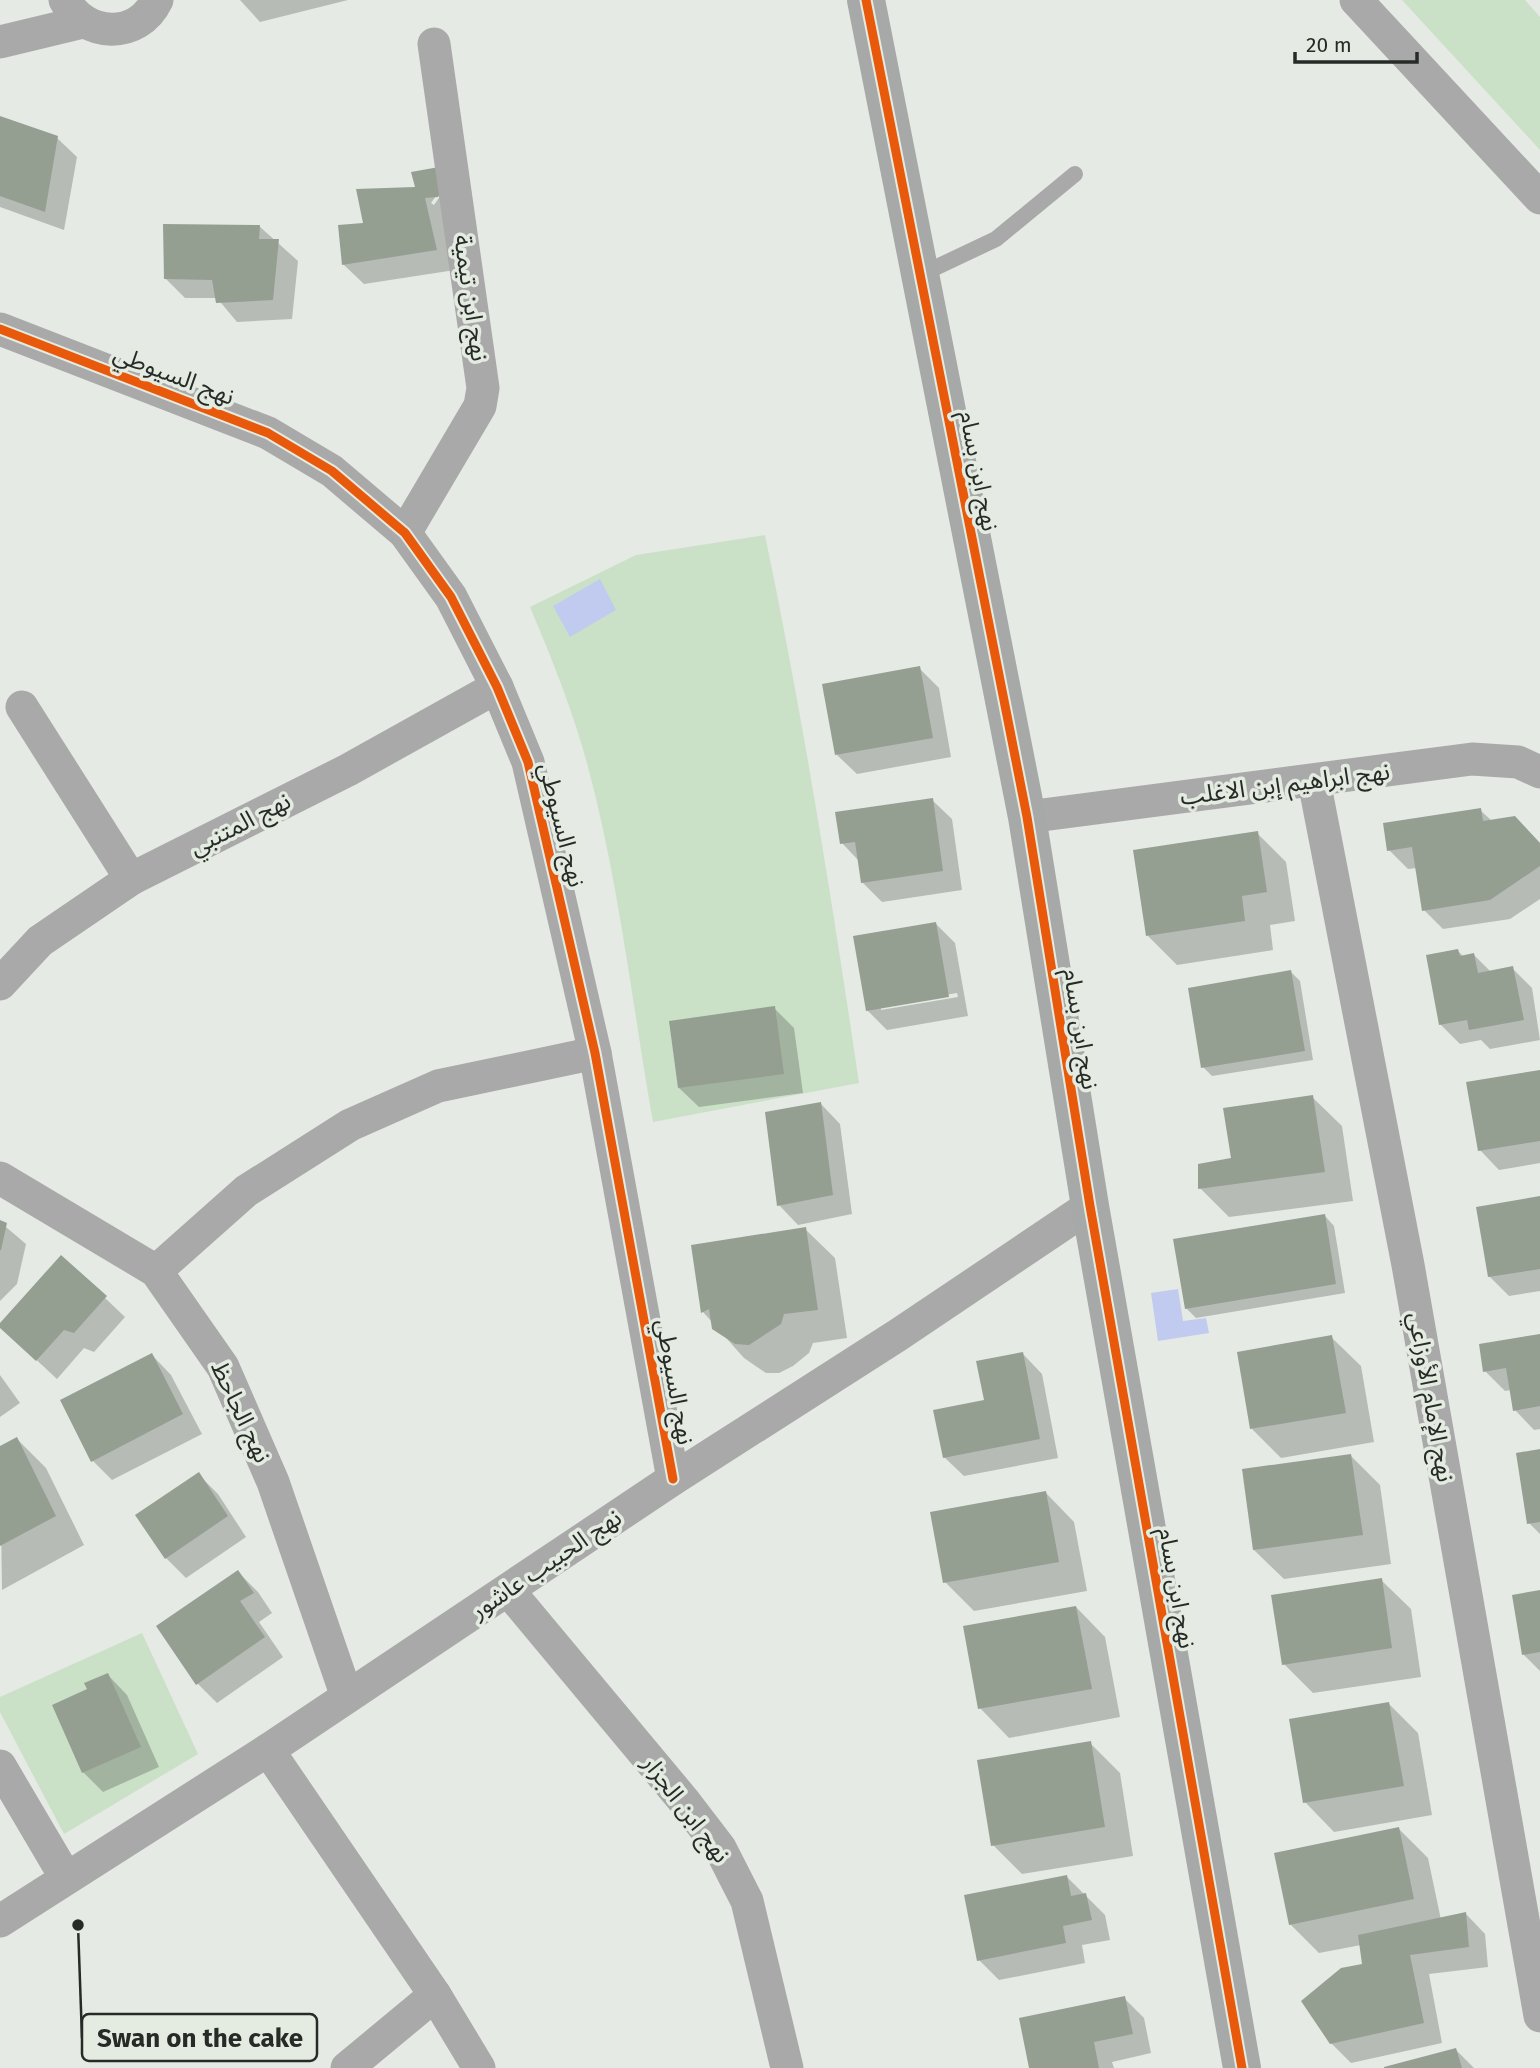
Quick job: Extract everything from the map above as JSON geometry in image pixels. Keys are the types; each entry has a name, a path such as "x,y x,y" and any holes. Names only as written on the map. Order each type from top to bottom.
{"street":[{"path":"0,42 74,11 98,29 132,26 146,17 157,0"},
{"name":"نهج ابن بسام","path":"866,0 1027,817 1090,1206 1242,2068"},
{"path":"1356,0 1540,198"},
{"name":"نهج ابن تيمية","path":"405,533 480,406 483,388 433,44"},
{"name":"نهج السيوطي","path":"0,328 268,433 332,471 405,533 451,597 498,687 528,762 595,1052 673,1479"},
{"name":"نهج المتنبي","path":"0,984 40,941 131,879 348,770 498,687"},
{"path":"22,707 131,879"},
{"name":"نهج ابراهيم إبن الاغلب","path":"1027,817 1472,759 1518,762 1540,772"},
{"name":"نهج الإمام الأوزاعي","path":"1314,781 1408,1265 1540,2016"},
{"path":"156,1271 246,1191 350,1125 439,1086 595,1052"},
{"name":"نهج الجاحظ","path":"0,1178 156,1271 223,1367 273,1482 347,1697"},
{"name":"نهج الحبيب عاشور","path":"0,1921 268,1750 673,1479 898,1335 1090,1206"},
{"name":"نهج ابن الجزار","path":"508,1590 720,1848 747,1901 786,2068"},
{"path":"268,1750 435,1995 479,2068"},
{"path":"0,1766 66,1878"},
{"path":"347,2068 435,1995"}],"lane":[{"path":"920,275 996,239 1075,174"}],"green space":[{"path":"1402,0 1525,0 1540,17 1540,150"},
{"path":"765,535 816,809 859,1083 653,1122 617,899 599,810 576,726 530,607 636,555"},
{"path":"142,1633 198,1754 64,1834 0,1712 0,1697"}],"water":[{"path":"600,579 616,610 570,637 553,606"},
{"path":"1178,1289 1183,1321 1206,1318 1209,1333 1158,1341 1151,1293"}],"building":[{"path":"0,116 58,136 45,212 0,196"},
{"path":"439,167 444,188 438,197 425,198 437,250 342,265 338,225 363,223 356,189 415,187 411,172"},
{"path":"163,224 260,225 259,239 279,239 273,300 216,303 212,280 164,279"},
{"path":"920,666 933,738 835,755 822,684"},
{"path":"933,798 943,871 861,883 855,842 840,844 835,812"},
{"path":"1481,808 1483,821 1515,816 1540,843 1540,866 1490,900 1422,911 1412,847 1387,851 1383,823"},
{"path":"1258,831 1267,892 1242,896 1245,921 1146,936 1133,850"},
{"path":"936,922 949,997 866,1011 853,936"},
{"path":"1458,949 1460,956 1474,953 1478,973 1513,966 1524,1020 1469,1030 1467,1020 1439,1025 1426,955"},
{"path":"1291,970 1305,1051 1201,1068 1188,988"},
{"path":"775,1006 784,1074 678,1088 669,1021"},
{"path":"1540,1070 1540,1141 1478,1151 1466,1082"},
{"path":"1313,1095 1325,1172 1198,1189 1198,1164 1231,1158 1223,1108"},
{"path":"821,1102 833,1195 777,1206 765,1112"},
{"path":"1540,1196 1540,1269 1488,1277 1476,1207"},
{"path":"1325,1214 1336,1284 1185,1309 1173,1239"},
{"path":"0,1220 7,1223 1,1250 0,1250"},
{"path":"806,1227 818,1310 784,1314 781,1324 749,1345 735,1344 712,1329 709,1309 701,1313 691,1245"},
{"path":"61,1255 107,1296 74,1333 64,1330 36,1361 0,1328 0,1323"},
{"path":"1540,1334 1540,1406 1513,1411 1506,1368 1483,1372 1479,1344"},
{"path":"1332,1335 1346,1413 1250,1429 1237,1352"},
{"path":"1023,1352 1040,1439 943,1458 933,1410 984,1400 976,1361"},
{"path":"152,1353 183,1414 91,1462 60,1400"},
{"path":"17,1437 56,1516 0,1546 0,1446"},
{"path":"1540,1449 1540,1522 1527,1524 1516,1453"},
{"path":"1351,1454 1363,1535 1253,1550 1242,1469"},
{"path":"199,1472 228,1516 165,1559 135,1515"},
{"path":"1046,1491 1059,1562 943,1583 930,1512"},
{"path":"238,1570 254,1593 240,1601 265,1637 196,1685 156,1626"},
{"path":"1382,1578 1392,1648 1282,1665 1271,1595"},
{"path":"1540,1590 1540,1652 1522,1655 1512,1595"},
{"path":"1076,1606 1092,1689 978,1709 963,1626"},
{"path":"108,1673 141,1747 82,1773 52,1705 87,1689 84,1683"},
{"path":"1389,1702 1404,1786 1303,1803 1289,1719"},
{"path":"1091,1741 1105,1827 991,1846 977,1760"},
{"path":"1399,1827 1414,1899 1289,1925 1274,1853"},
{"path":"1067,1875 1071,1896 1086,1893 1092,1920 1063,1926 1066,1943 977,1961 964,1895"},
{"path":"1466,1912 1469,1947 1410,1955 1424,2023 1330,2044 1301,2001 1341,1968 1362,1964 1358,1935"},
{"path":"1125,1996 1133,2034 1094,2042 1099,2068 1029,2068 1019,2018"},
{"path":"1456,2048 1462,2068 1384,2068 1384,2067"}],"cycle path":[{"path":"866,0 1027,817 1090,1206 1242,2068"},
{"path":"0,329 268,433 332,471 405,533 451,597 497,687 528,762 595,1053 673,1479"}],"place":[{"name":"Swan on the cake","path":"78,1925"}]}
